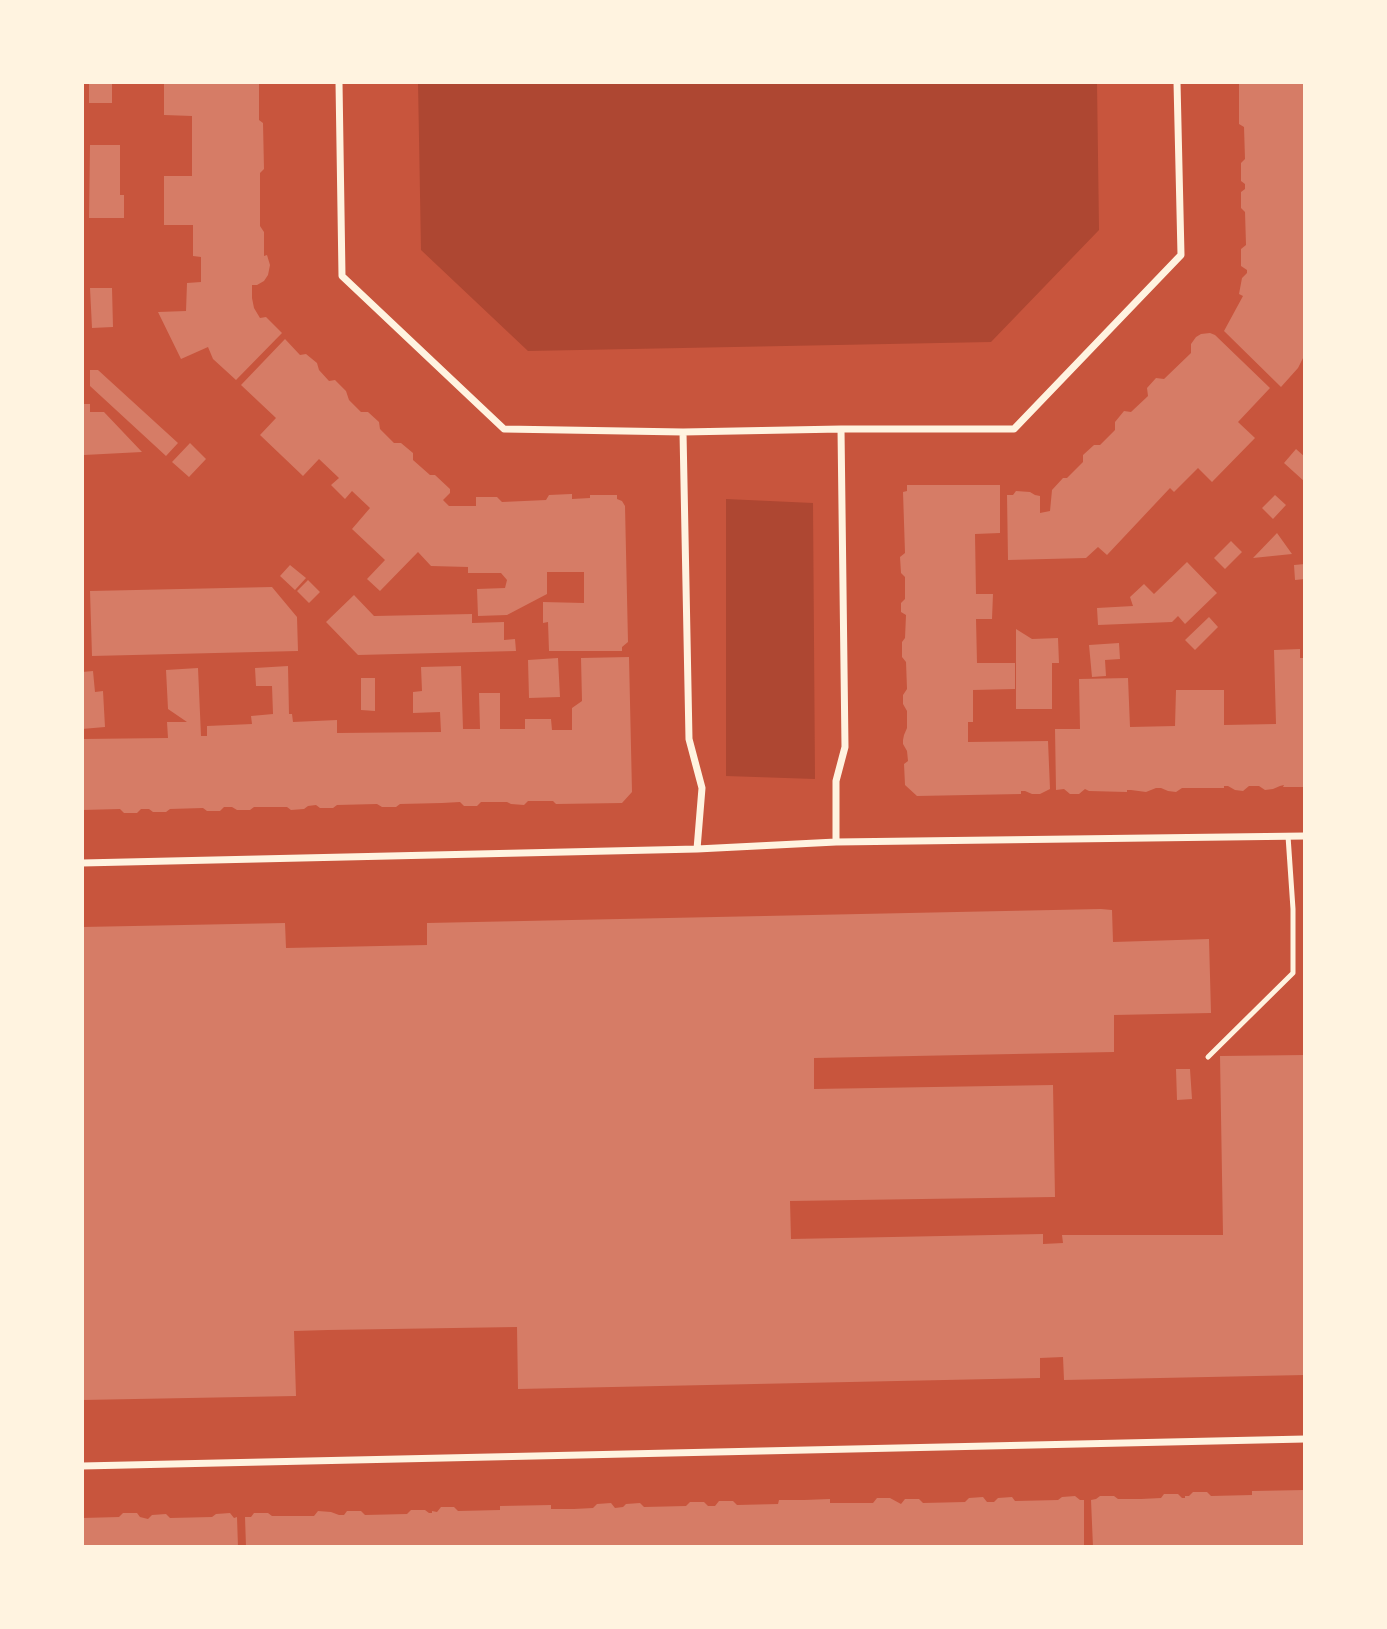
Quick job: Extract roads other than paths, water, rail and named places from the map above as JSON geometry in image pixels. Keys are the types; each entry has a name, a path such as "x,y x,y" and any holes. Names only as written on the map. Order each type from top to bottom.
{"street":[{"path":"339,82 342,276 504,429 683,432 1014,429 1181,255 1177,82"},
{"path":"836,842 836,781 845,747 841,429"},
{"path":"683,432 689,739 702,788 697,849"},
{"path":"82,863 697,849 836,842 1305,836"},
{"path":"82,1466 1305,1439"}],"lane":[{"path":"1208,1057 1293,973 1293,909 1288,836"}]}
